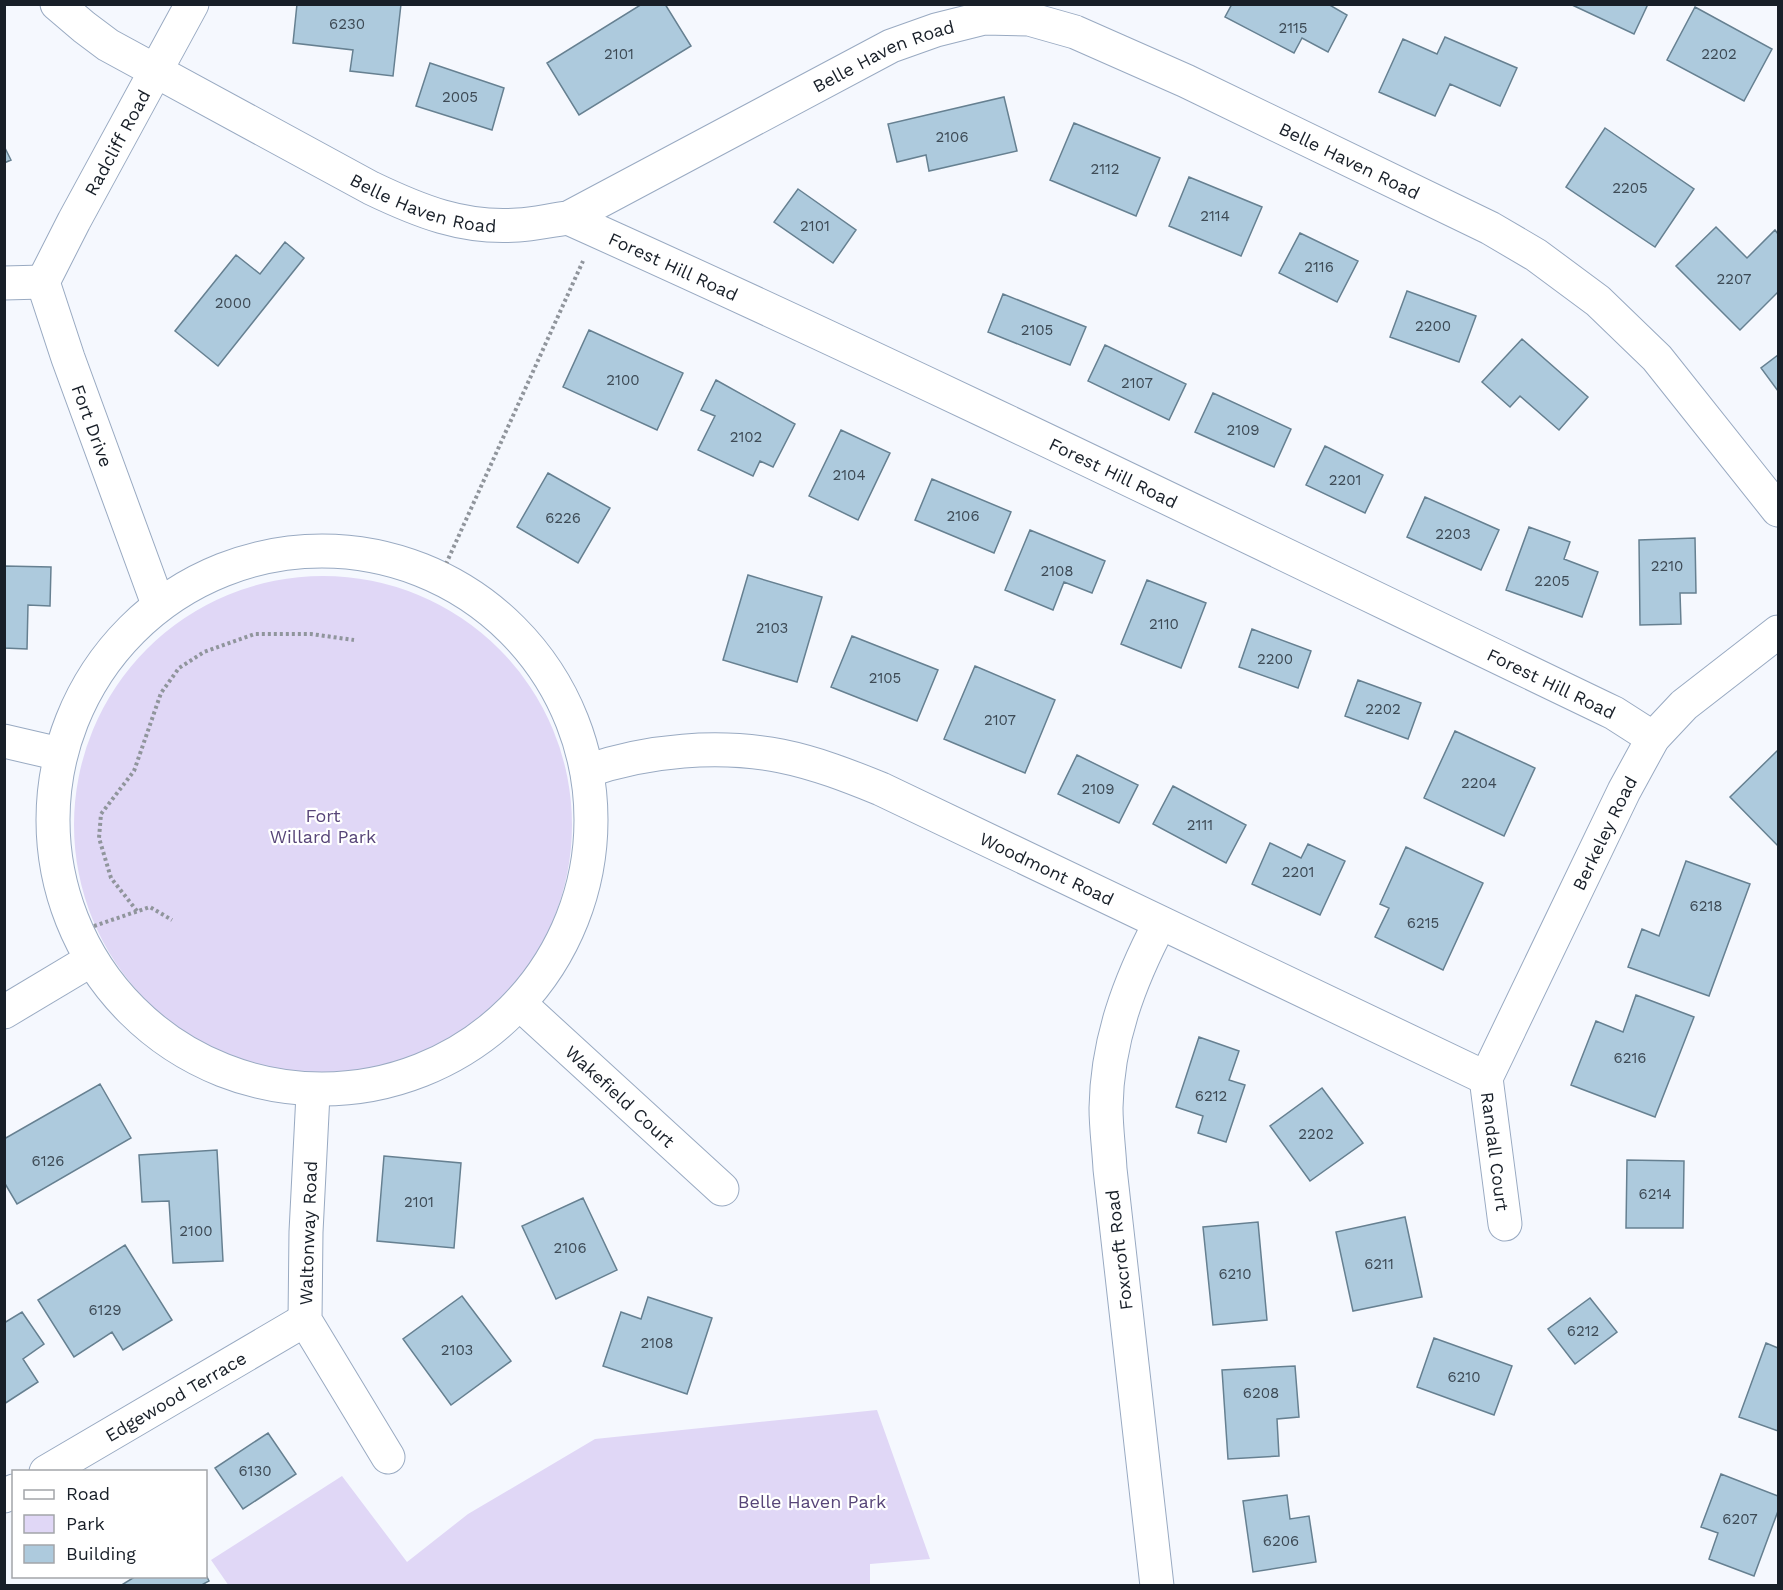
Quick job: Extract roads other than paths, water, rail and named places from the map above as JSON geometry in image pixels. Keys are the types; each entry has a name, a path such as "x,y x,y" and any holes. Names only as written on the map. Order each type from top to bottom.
{"street":[{"name":"Belle Haven Road","path":"57,4 108,45 371,188 416,210 466,223 495,226 568,218 891,45 984,11 1029,19 1075,32 1186,81 1490,228 1536,255 1598,301 1658,358 1779,510"},
{"name":"Radcliff Road","path":"43,282 74,220 192,4"},
{"name":"Forest Hill Road","path":"568,218 694,274 968,403 1614,713 1653,738"},
{"path":"4,283 43,282"},
{"name":"Fort Drive","path":"43,282 68,358 158,604"},
{"path":"319,551 355,553 391,560 441,575 510,627 534,654 570,714 587,771 592,843 583,892 559,951 520,1004 468,1046 432,1066 387,1082 313,1094 251,1081 187,1054 158,1033 135,1014 91,960 74,933 60,879 53,829 60,754 79,705 106,661 158,604 213,574 256,559 319,551"},
{"name":"Berkeley Road","path":"1486,1078 1624,791 1653,738 1684,705 1779,632"},
{"path":"4,741 60,754"},
{"name":"Woodmont Road","path":"587,771 611,762 694,750 747,751 782,756 845,774 881,789 1486,1078"},
{"name":"Foxcroft Road","path":"1158,1586 1110,1169 1106,1109 1110,1056 1124,1003 1144,953 1160,923"},
{"path":"4,1012 91,960"},
{"name":"Wakefield Court","path":"520,1004 722,1189"},
{"name":"Randall Court","path":"1486,1078 1505,1224"},
{"name":"Waltonway Road","path":"313,1094 306,1232 305,1320 388,1457"},
{"name":"Edgewood Terrace","path":"49,1470 305,1320"}],"park label":[{"name":"Fort Willard Park","path":"323,825"},
{"name":"Belle Haven Park","path":"812,1501"}]}
